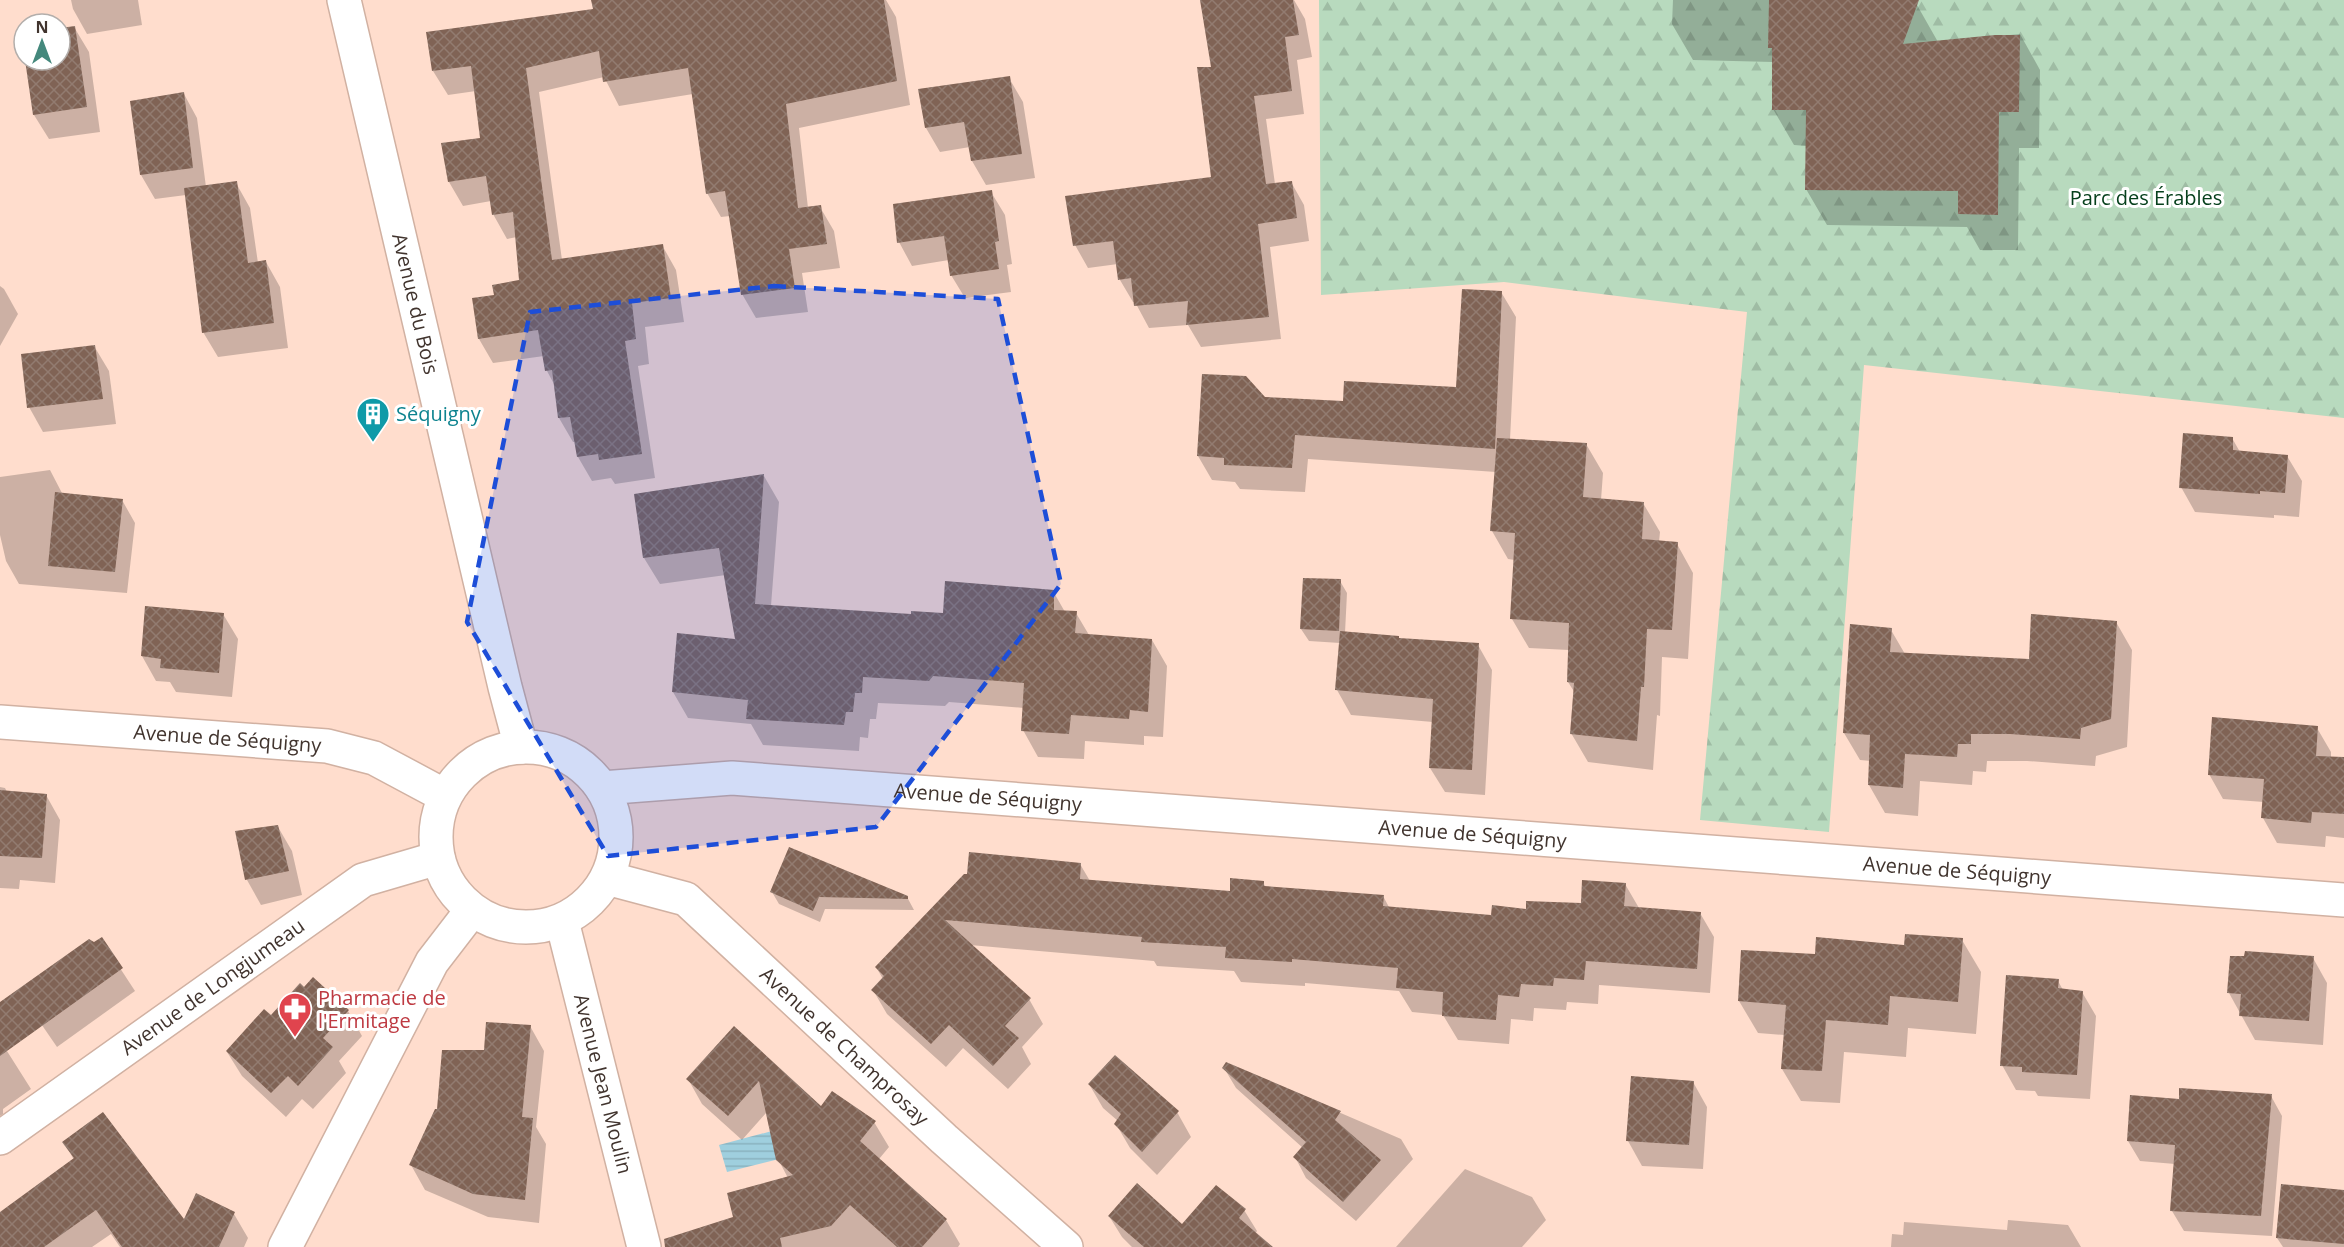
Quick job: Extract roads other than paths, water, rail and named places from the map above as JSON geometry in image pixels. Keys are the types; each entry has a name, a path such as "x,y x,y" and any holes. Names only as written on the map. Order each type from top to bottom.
{"street":[{"name":"Avenue du Bois","path":"344,0 521,747"},
{"name":"Avenue de Séquigny","path":"0,722 327,746 374,758 445,796"},
{"path":"521,747 552,750 580,765 602,788 614,817 616,848 607,878 589,903 562,921 532,927 501,924 472,910 450,887 438,858 436,826 445,796 464,771 490,753 521,747"},
{"name":"Avenue de Séquigny","path":"602,788 732,778 2344,900"},
{"name":"Avenue de Longjumeau","path":"0,1138 363,880 438,858"},
{"name":"Avenue de Champrosay","path":"607,878 686,899 944,1139 1066,1247"},
{"path":"285,1247 432,962 472,910"},
{"name":"Avenue Jean Moulin","path":"562,921 644,1247"}],"water":[{"path":"772,1131 779,1159 727,1172 719,1145"}],"place":[{"name":"Séquigny","path":"373,443"},
{"name":"Pharmacie de l'Ermitage","path":"295,1038"}],"park label":[{"name":"Parc des Érables","path":"2146,198"}]}
